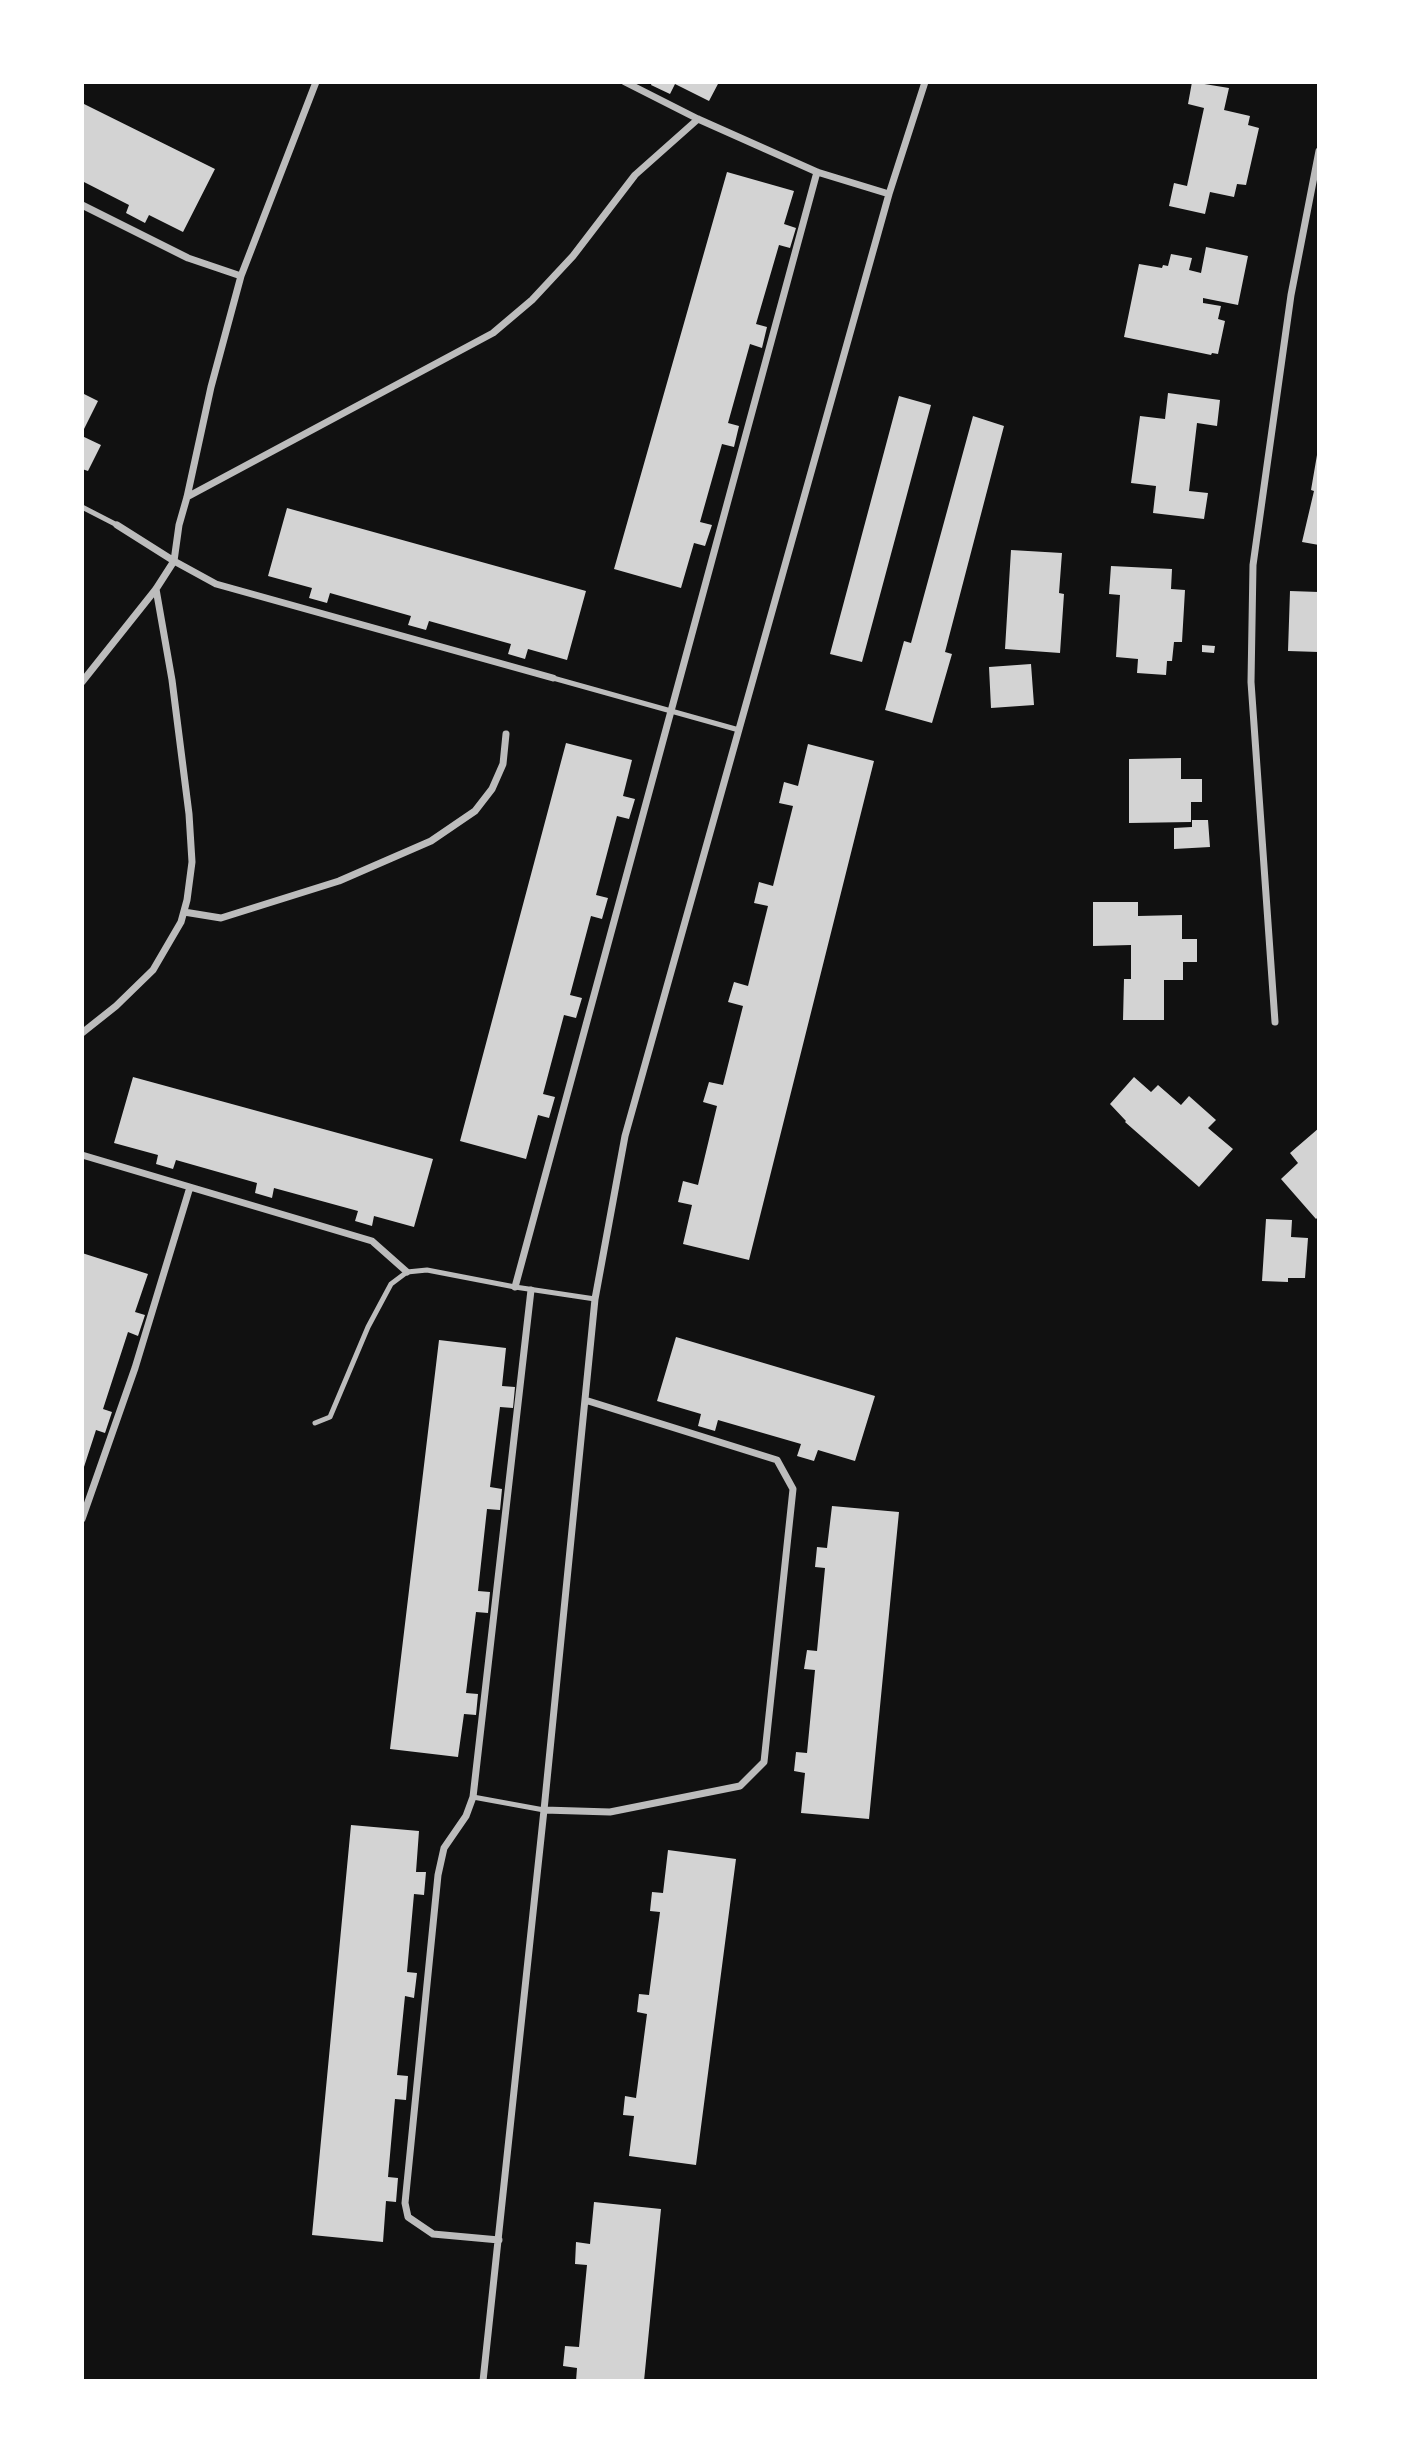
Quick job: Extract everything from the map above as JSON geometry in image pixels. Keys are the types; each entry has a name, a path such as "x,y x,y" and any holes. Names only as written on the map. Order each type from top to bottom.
{"street":[{"path":"82,682 156,589 174,561 179,525 211,387 241,276 316,82"},
{"path":"625,82 698,119 817,172 889,194"},
{"path":"483,2381 595,1299 625,1136 889,194 925,82"},
{"path":"187,497 492,333 532,300 573,256 635,175 698,119"},
{"path":"1275,1023 1251,682 1252,565 1291,295 1319,150"},
{"path":"514,1287 817,172"},
{"path":"82,205 188,258 241,276"},
{"path":"117,525 216,584 553,678"},
{"path":"82,1033 116,1006 153,970 168,948 184,912 192,862 189,814 172,680 156,589"},
{"path":"184,912 221,918 339,881 431,841 475,811 492,789 503,764 506,734"},
{"path":"82,1155 372,1241 407,1272"},
{"path":"82,1519 135,1368 190,1187"},
{"path":"499,2240 433,2234 408,2217 405,2203 438,1875 444,1848 466,1816 473,1797 531,1290"},
{"path":"544,1810 610,1812 740,1786 764,1762 793,1489 777,1460 585,1401"}],"lane":[{"path":"82,507 117,525"},
{"path":"553,678 739,730"},
{"path":"315,1423 330,1417 368,1327 391,1284 407,1272 427,1269 514,1287 595,1299"},
{"path":"473,1797 544,1810"}],"building":[{"path":"652,82 719,82 709,101 675,84 670,94 651,85"},
{"path":"1192,82 1229,88 1224,110 1250,116 1248,125 1259,128 1246,185 1237,184 1234,197 1210,192 1205,214 1169,206 1174,183 1187,186 1204,108 1188,104"},
{"path":"82,103 215,169 183,232 149,215 145,223 126,213 129,205 82,181"},
{"path":"727,172 794,191 784,224 796,228 790,248 779,245 756,324 767,327 762,348 750,344 728,423 739,426 734,447 722,444 700,522 712,525 705,546 694,543 681,588 614,569"},
{"path":"1206,247 1248,256 1238,305 1203,298 1203,303 1221,306 1218,319 1225,321 1218,354 1211,355 1124,337 1139,264 1162,268 1163,265 1168,266 1171,254 1192,258 1189,270 1201,273"},
{"path":"82,393 98,401 82,433"},
{"path":"1168,393 1220,400 1217,426 1197,423 1189,491 1208,493 1204,519 1153,513 1156,486 1131,483 1140,416 1165,419"},
{"path":"899,396 931,405 862,662 830,654"},
{"path":"973,416 1004,426 945,652 952,654 932,723 885,710 904,641 911,643"},
{"path":"82,436 101,445 88,471 82,469"},
{"path":"1317,455 1319,545 1302,542 1314,491 1311,490"},
{"path":"287,508 586,591 567,660 528,649 525,659 508,654 511,644 429,621 426,630 408,625 411,616 330,593 327,603 309,598 312,588 268,576"},
{"path":"1011,550 1062,553 1059,593 1064,594 1060,653 1005,649"},
{"path":"1111,566 1172,569 1171,589 1185,590 1182,642 1174,642 1172,661 1167,661 1166,675 1137,673 1138,659 1116,657 1120,595 1109,594"},
{"path":"1290,591 1319,592 1319,652 1288,651"},
{"path":"1202,645 1215,646 1214,653 1202,652"},
{"path":"1031,664 1034,705 991,708 989,667"},
{"path":"566,743 632,760 623,796 635,799 629,819 617,816 596,895 608,898 602,919 591,916 570,995 582,998 576,1018 564,1015 543,1094 555,1097 549,1118 538,1115 526,1159 460,1141"},
{"path":"808,744 874,761 749,1260 683,1244 692,1205 678,1202 683,1181 698,1185 717,1106 703,1102 709,1082 723,1085 743,1006 728,1002 734,982 748,986 768,906 754,903 759,882 773,886 793,806 779,803 784,782 798,786"},
{"path":"1181,758 1181,779 1202,779 1202,802 1191,802 1191,822 1129,823 1129,759"},
{"path":"1192,820 1208,820 1210,847 1174,849 1174,828 1192,827"},
{"path":"1093,902 1138,902 1138,916 1182,915 1182,939 1197,939 1197,962 1183,962 1183,980 1164,980 1164,1020 1123,1020 1124,979 1131,979 1131,945 1093,946"},
{"path":"133,1077 433,1159 414,1227 374,1216 372,1226 355,1221 358,1211 274,1188 272,1198 255,1193 257,1183 176,1160 173,1169 156,1164 158,1155 114,1143"},
{"path":"1134,1077 1151,1092 1158,1085 1181,1105 1189,1096 1216,1120 1208,1128 1233,1149 1199,1187 1125,1122 1110,1104"},
{"path":"1319,1128 1319,1216 1316,1219 1281,1179 1298,1163 1290,1153"},
{"path":"1266,1219 1292,1220 1291,1237 1308,1238 1305,1278 1288,1278 1288,1282 1262,1281"},
{"path":"82,1253 148,1274 135,1312 145,1315 138,1336 128,1332 103,1409 112,1412 105,1433 96,1430 83,1470"},
{"path":"676,1337 875,1396 855,1461 818,1450 814,1461 797,1456 801,1444 718,1420 715,1431 698,1426 701,1414 657,1401"},
{"path":"439,1340 506,1348 502,1386 515,1387 513,1408 500,1407 490,1487 502,1489 500,1510 487,1509 478,1591 490,1592 488,1613 476,1612 466,1693 478,1694 476,1715 464,1714 458,1757 390,1749"},
{"path":"832,1506 899,1512 869,1819 801,1813 805,1773 794,1771 796,1752 807,1753 815,1670 804,1669 807,1650 817,1651 825,1568 815,1567 817,1547 827,1548"},
{"path":"351,1825 419,1831 416,1872 426,1872 424,1895 414,1894 407,1972 417,1973 414,1998 405,1996 397,2075 408,2076 406,2100 395,2099 388,2177 398,2178 396,2202 386,2201 383,2242 312,2235"},
{"path":"668,1850 736,1859 696,2165 629,2156 634,2116 623,2115 625,2096 636,2098 647,2014 637,2012 639,1994 649,1995 660,1912 650,1911 652,1892 663,1893"},
{"path":"594,2202 661,2209 644,2381 576,2381 577,2368 563,2366 565,2346 579,2347 587,2265 575,2264 576,2242 590,2244"}]}
